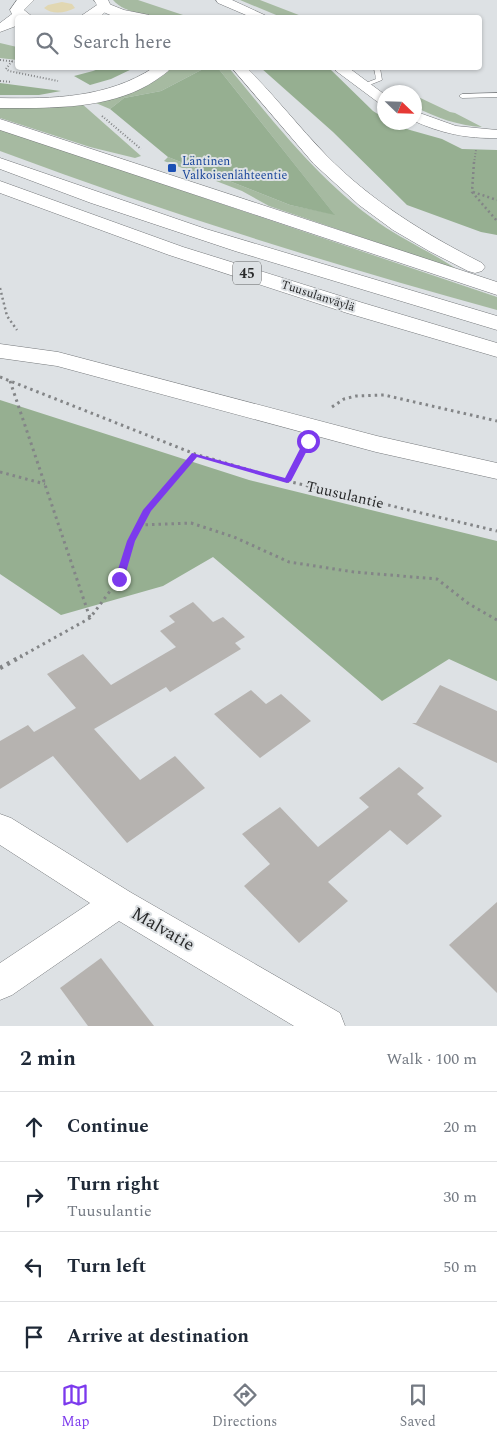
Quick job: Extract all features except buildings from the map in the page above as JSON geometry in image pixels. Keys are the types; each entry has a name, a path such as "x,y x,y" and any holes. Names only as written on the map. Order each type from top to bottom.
{"main road":[{"path":"92,15 102,3 120,13 130,15"},
{"path":"0,28 11,23 15,18"},
{"path":"0,38 15,33"},
{"path":"0,103 54,101 101,95 139,83 160,70"},
{"path":"241,70 332,171 374,209 419,238 497,277"},
{"path":"0,124 497,289"},
{"name":"Tuusulanväylä","path":"0,163 37,178 216,238 371,287 497,323"},
{"name":"Tuusulanväylä","path":"0,187 176,251 355,308 497,350"},
{"path":"0,200 78,227 176,251"},
{"path":"3,344 376,444 497,471"}],"street":[{"path":"222,0 258,15"},
{"path":"344,70 377,94"},
{"path":"422,119 459,132 497,134"},
{"name":"Malvatie","path":"0,828 118,903 328,1026"},
{"path":"0,984 118,903"}],"lane":[{"path":"365,85 379,80 377,70"},
{"path":"462,96 497,95"}],"path":[{"path":"0,60 15,62"},
{"path":"12,61 6,69 9,71 65,84"},
{"path":"99,113 142,151"},
{"path":"459,132 477,148 472,164 475,178 472,192"},
{"path":"472,192 497,200"},
{"path":"472,192 497,222"},
{"path":"0,288 3,296 2,314 4,321 18,331 3,344"},
{"name":"Tuusulantie","path":"0,377 195,454 287,481 497,531"},
{"path":"10,380 90,618"},
{"path":"332,407 340,400 351,396 375,395 410,400 497,421"},
{"path":"287,481 308,441"},
{"path":"0,668 90,618 119,579 131,541 147,510 195,454"},
{"path":"0,472 45,484"},
{"path":"139,525 191,523 234,537 289,562 354,572 437,579 469,604 497,620"}],"green space":[{"path":"113,0 138,0 183,15 149,15 119,6"},
{"path":"240,0 260,0 299,15 276,15"},
{"path":"0,43 15,47 15,60 0,58"},
{"path":"130,70 111,79 90,85 74,76 93,71"},
{"path":"169,70 201,70 161,91 124,98 110,109 91,101 134,90"},
{"path":"201,70 220,70 335,215 290,205 168,157 110,109 124,98 161,91"},
{"path":"220,70 231,70 317,170 357,207 379,223 458,270 269,206 242,191 164,161 168,157 290,205 334,214"},
{"path":"263,70 331,70 377,114 377,130 410,130 442,139 462,149 497,150 497,235 481,232 407,205 333,132"},
{"path":"0,83 61,91 39,95 0,95"},
{"path":"422,99 482,127 464,125 422,110"},
{"path":"81,103 141,156 135,158 90,147 0,118 0,107"},
{"path":"0,129 497,297 497,310 247,236 123,195 0,151"},
{"path":"0,400 249,480 497,541 497,681 449,659 382,701 213,557 163,586 61,615 0,574"}],"sand":[{"path":"62,2 72,4 75,8 67,11 51,12 44,8 48,5"}],"place":[{"name":"Läntinen Valkoisenlähteentie","path":"172,168"}],"route":[{"path":"119,579 131,541 147,510 195,454 287,481 308,441"}]}
